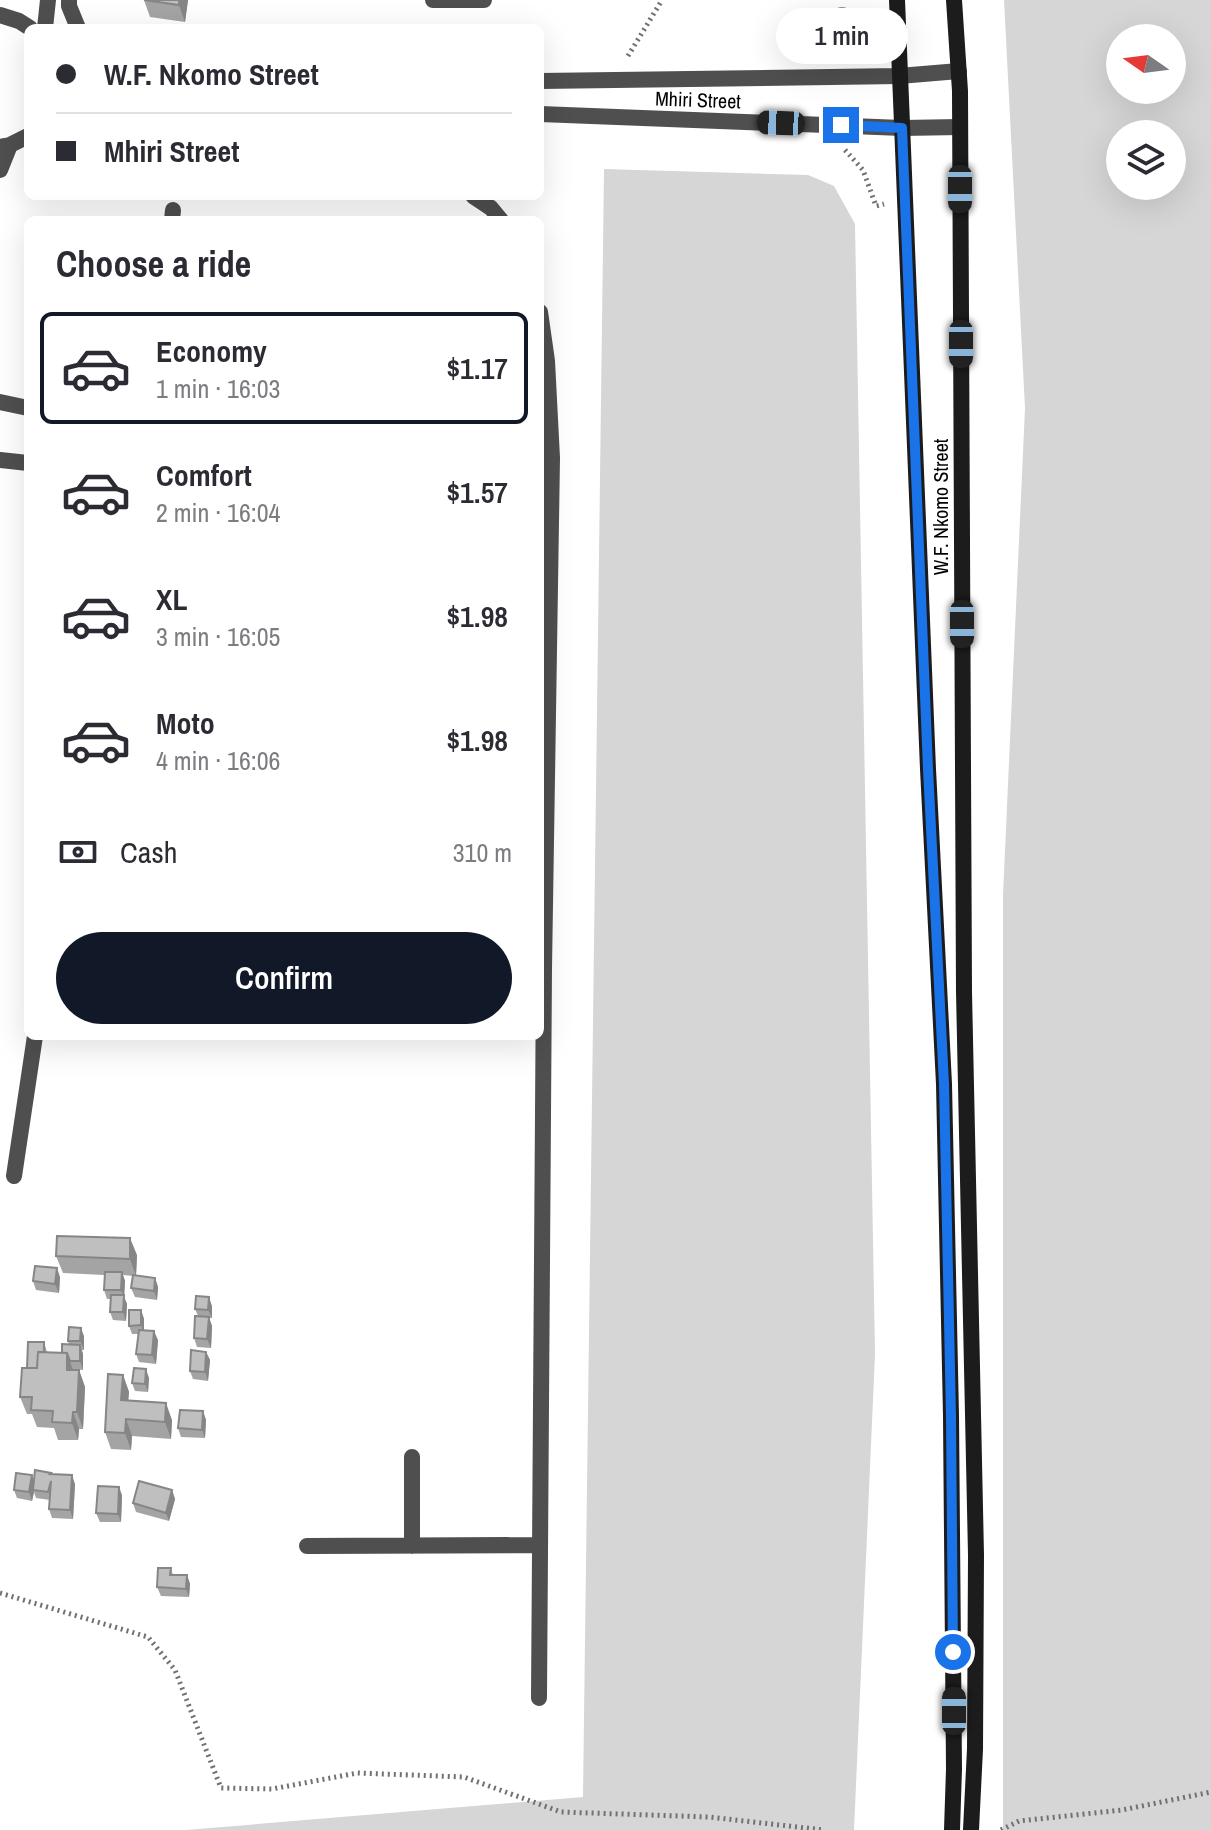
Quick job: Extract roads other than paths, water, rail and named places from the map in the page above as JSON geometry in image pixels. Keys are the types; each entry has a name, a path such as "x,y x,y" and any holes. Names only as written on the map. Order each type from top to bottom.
{"main road":[{"name":"W.F. Nkomo Street","path":"897,0 944,1084 951,1432 952,1830"},
{"name":"W.F. Nkomo Street","path":"954,0 960,127 964,976 976,1555 975,1749 971,1830"}],"street":[{"path":"45,24 48,0"},
{"path":"69,0 76,24"},
{"path":"433,0 484,0"},
{"path":"0,15 24,24"},
{"name":"Mhiri Street","path":"544,81 899,76 959,71"},
{"name":"Mhiri Street","path":"544,114 902,128 960,127"},
{"path":"0,170 5,146 24,138"},
{"path":"479,200 498,216"},
{"path":"544,340 547,361 545,419 552,458 544,866"},
{"path":"0,402 24,407"},
{"path":"0,460 24,463"},
{"path":"14,1176 34,1040"},
{"path":"539,1698 542,1040"},
{"path":"412,1457 412,1546"},
{"path":"307,1546 539,1545"}]}
